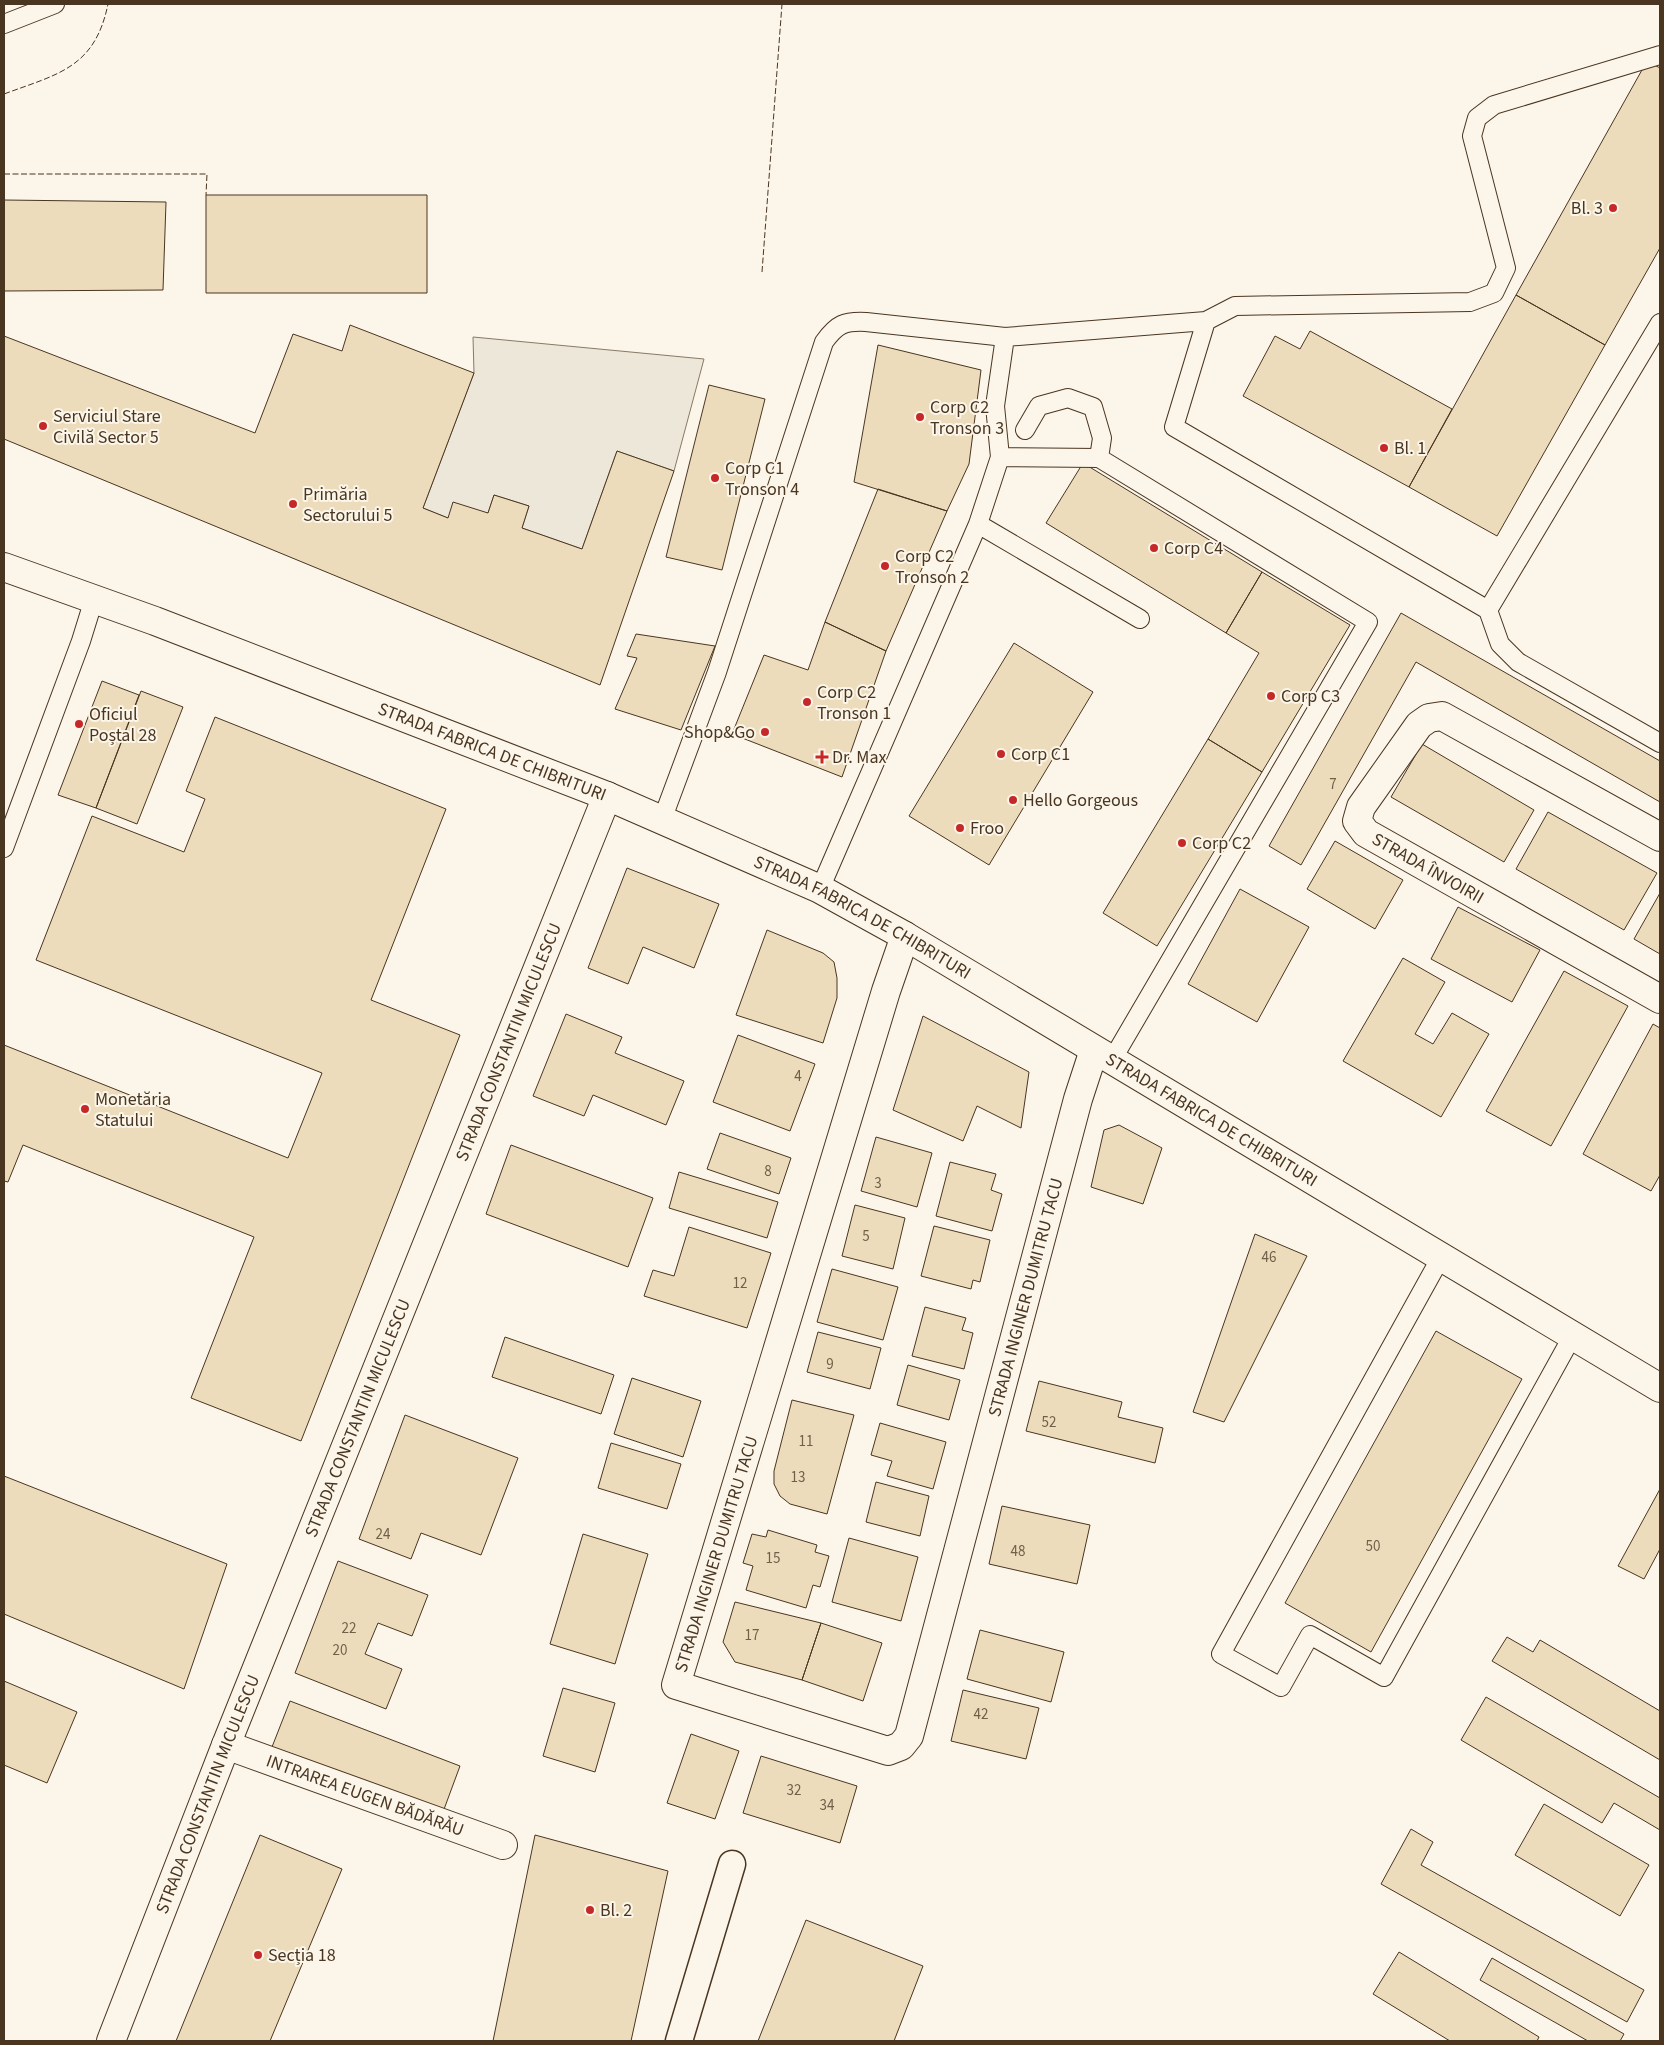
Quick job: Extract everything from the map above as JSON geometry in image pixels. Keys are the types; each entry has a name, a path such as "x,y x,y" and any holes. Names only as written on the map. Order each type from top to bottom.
{"street":[{"name":"STRADA FABRICA DE CHIBRITURI","path":"4,567 94,599 607,796 820,889 905,936 1660,1388"},
{"name":"STRADA ÎNVOIRII","path":"1660,837 1442,716 1429,718 1419,725 1361,807 1357,821 1366,833 1660,999"},
{"name":"STRADA CONSTANTIN MICULESCU","path":"112,2041 226,1745 607,796"},
{"name":"STRADA INGINER DUMITRU TACU","path":"905,936 886,991 676,1685 888,1751 901,1746 909,1736 1078,1099 1103,1055"},
{"name":"INTRAREA EUGEN BĂDĂRĂU","path":"226,1745 503,1845"},
{"path":"679,2041 732,1864"}],"lane":[{"path":"4,24 55,4"},
{"path":"662,820 717,672 824,342 833,329 848,321 1005,337 1206,321 1235,306 1470,302 1494,293 1506,268 1472,136 1477,118 1494,105 1660,55"},
{"path":"1206,321 1174,427 1488,610 1500,644 1518,662 1660,743"},
{"path":"1488,610 1660,323"},
{"path":"820,889 978,524 1000,457 995,406 1005,337"},
{"path":"1025,430 1039,406 1068,398 1093,407 1102,438 1099,458"},
{"path":"1000,457 1099,458 1368,622 1103,1055"},
{"path":"978,524 1140,619"},
{"path":"4,848 81,640 94,599"},
{"path":"1441,1257 1221,1654 1281,1687 1310,1635 1384,1677 1573,1336"}],"shaded area":[{"path":"473,337 704,359 674,471 617,451 582,549 522,528 529,506 494,495 488,513 448,518 423,508 474,373"}],"building":[{"name":"Bl. 3","path":"1647,61 1660,68 1660,248 1605,345 1516,295"},
{"path":"206,195 427,195 427,293 206,293"},
{"path":"4,200 166,202 163,290 4,291"},
{"path":"1516,295 1605,345 1497,536 1409,487"},
{"name":"Primăria Sectorului 5","path":"350,325 474,373 423,508 448,518 453,502 488,513 494,495 529,506 522,528 582,549 617,451 674,471 600,685 4,439 4,336 255,433 293,334 342,351"},
{"name":"Bl. 1","path":"1310,331 1452,409 1409,487 1243,396 1275,336 1300,349"},
{"name":"Corp C2 Tronson 3","path":"878,345 981,370 969,464 947,511 854,482"},
{"name":"Corp C1 Tronson 4","path":"709,385 765,399 722,570 666,557"},
{"name":"Corp C4","path":"1083,463 1262,572 1226,633 1046,523"},
{"name":"Corp C2 Tronson 2","path":"878,489 947,511 886,651 825,622"},
{"name":"Corp C3","path":"1262,572 1350,625 1262,772 1208,739 1259,653 1226,633"},
{"path":"1401,613 1660,761 1660,802 1416,662 1301,865 1269,846"},
{"name":"Corp C2 Tronson 1","path":"825,622 886,651 842,777 732,734 764,655 808,670"},
{"path":"636,634 715,646 681,730 615,709 637,658 627,656"},
{"name":"Corp C1","path":"1014,643 1093,692 989,865 909,816"},
{"path":"102,681 139,695 96,808 58,795"},
{"path":"141,691 183,707 137,824 96,808"},
{"name":"Monetăria Statului","path":"215,717 446,809 371,1000 460,1035 301,1441 191,1398 254,1237 23,1145 8,1182 4,1181 4,1045 288,1158 322,1073 36,960 92,816 184,852 205,799 186,791"},
{"name":"Corp C2","path":"1208,739 1262,772 1157,946 1103,913"},
{"path":"1422,744 1534,810 1504,862 1391,797"},
{"path":"1548,812 1657,873 1624,930 1516,869"},
{"path":"1335,841 1403,880 1375,929 1307,889"},
{"path":"627,868 719,904 694,968 643,947 628,984 588,968"},
{"path":"1240,889 1309,927 1257,1022 1188,984"},
{"path":"1660,893 1660,954 1634,939"},
{"path":"1458,907 1540,950 1512,1002 1431,959"},
{"path":"767,930 823,953 834,962 837,978 837,998 823,1043 736,1015"},
{"path":"1403,958 1445,982 1415,1034 1433,1044 1452,1013 1489,1034 1441,1117 1343,1061"},
{"path":"1564,971 1628,1006 1551,1146 1486,1111"},
{"path":"566,1014 622,1037 615,1053 684,1081 666,1125 593,1095 584,1116 533,1096"},
{"path":"923,1016 1029,1072 1021,1128 977,1106 963,1141 893,1110"},
{"path":"1653,1024 1660,1028 1660,1175 1651,1191 1583,1154"},
{"path":"738,1035 815,1064 790,1131 713,1102"},
{"path":"1119,1125 1162,1148 1143,1204 1091,1187 1104,1130"},
{"path":"720,1133 791,1158 779,1194 707,1169"},
{"path":"876,1137 932,1153 917,1207 861,1191"},
{"path":"511,1145 653,1198 628,1267 486,1214"},
{"path":"950,1162 996,1174 991,1190 1002,1194 992,1231 936,1216"},
{"path":"679,1172 778,1202 767,1238 669,1208"},
{"path":"855,1205 905,1218 893,1269 842,1256"},
{"path":"934,1226 990,1240 980,1282 973,1280 971,1289 921,1276"},
{"path":"689,1227 771,1253 747,1328 644,1296 653,1270 674,1276"},
{"path":"1255,1234 1307,1256 1224,1422 1193,1412"},
{"path":"832,1269 898,1287 883,1340 817,1322"},
{"path":"925,1307 966,1318 962,1330 973,1333 964,1369 912,1356"},
{"path":"1436,1331 1522,1379 1371,1652 1285,1603"},
{"path":"818,1332 881,1348 870,1389 807,1372"},
{"path":"505,1337 614,1375 601,1414 492,1377"},
{"path":"908,1365 960,1380 949,1420 897,1405"},
{"path":"632,1378 701,1401 683,1457 614,1434"},
{"path":"1039,1381 1122,1402 1118,1417 1163,1428 1155,1463 1026,1431"},
{"path":"792,1400 854,1415 827,1514 790,1504 780,1496 774,1484 774,1471"},
{"path":"405,1415 518,1458 481,1555 421,1533 411,1559 359,1539"},
{"path":"880,1423 946,1442 933,1489 887,1476 892,1461 871,1455"},
{"path":"611,1443 681,1464 667,1509 598,1488"},
{"path":"4,1476 227,1564 184,1689 4,1614"},
{"path":"876,1482 929,1496 920,1536 866,1522"},
{"path":"1660,1489 1660,1549 1644,1579 1618,1566"},
{"path":"1002,1506 1090,1525 1077,1584 989,1564"},
{"path":"768,1530 817,1545 815,1552 829,1556 820,1587 813,1585 806,1608 746,1590 753,1566 743,1563 752,1534 766,1537"},
{"path":"583,1534 648,1554 615,1664 550,1644"},
{"path":"849,1538 918,1557 901,1621 832,1602"},
{"path":"338,1561 428,1595 412,1636 378,1623 365,1654 402,1669 386,1709 295,1673"},
{"path":"735,1602 821,1623 802,1680 735,1662 723,1642"},
{"path":"821,1623 882,1643 863,1701 802,1680"},
{"path":"980,1630 1064,1652 1051,1702 967,1679"},
{"path":"1507,1637 1533,1652 1540,1640 1660,1711 1660,1760 1492,1661"},
{"path":"4,1681 77,1712 47,1783 4,1765"},
{"path":"563,1688 615,1703 595,1772 543,1756"},
{"path":"963,1690 1039,1708 1026,1759 951,1741"},
{"path":"1486,1697 1660,1798 1660,1830 1614,1803 1602,1823 1461,1740"},
{"path":"290,1701 460,1766 443,1812 272,1747"},
{"path":"691,1734 739,1751 715,1819 667,1803"},
{"path":"761,1756 857,1786 840,1843 743,1813"},
{"path":"1544,1804 1649,1865 1620,1916 1515,1855"},
{"path":"1411,1829 1433,1842 1421,1865 1644,1990 1627,2022 1381,1884"},
{"name":"Secția 18","path":"260,1835 342,1869 270,2041 176,2041"},
{"name":"Bl. 2","path":"535,1835 668,1871 631,2041 493,2041"},
{"path":"806,1920 923,1966 894,2041 758,2041"},
{"path":"1399,1952 1539,2037 1537,2041 1450,2041 1373,1994"},
{"path":"1492,1958 1624,2034 1620,2041 1588,2041 1480,1980"}],"fence":[{"path":"4,94 57,74 71,66 84,55 94,42 102,25 108,4"},
{"path":"762,272 782,4"},
{"path":"4,174 207,174 206,195"}],"place":[{"name":"Bl. 3","path":"1613,208"},
{"name":"Corp C2 Tronson 3","path":"920,417"},
{"name":"Serviciul Stare Civilă Sector 5","path":"43,426"},
{"name":"Bl. 1","path":"1384,448"},
{"name":"Corp C1 Tronson 4","path":"715,478"},
{"name":"Primăria Sectorului 5","path":"293,504"},
{"name":"Corp C4","path":"1154,548"},
{"name":"Corp C2 Tronson 2","path":"885,566"},
{"name":"Corp C3","path":"1271,696"},
{"name":"Corp C2 Tronson 1","path":"807,702"},
{"name":"Oficiul Poștal 28","path":"79,724"},
{"name":"Shop&Go","path":"765,732"},
{"name":"Corp C1","path":"1001,754"},
{"name":"Dr. Max","path":"822,757"},
{"name":"Hello Gorgeous","path":"1013,800"},
{"name":"Froo","path":"960,828"},
{"name":"Corp C2","path":"1182,843"},
{"name":"Monetăria Statului","path":"85,1109"},
{"name":"Bl. 2","path":"590,1910"},
{"name":"Secția 18","path":"258,1955"}]}
